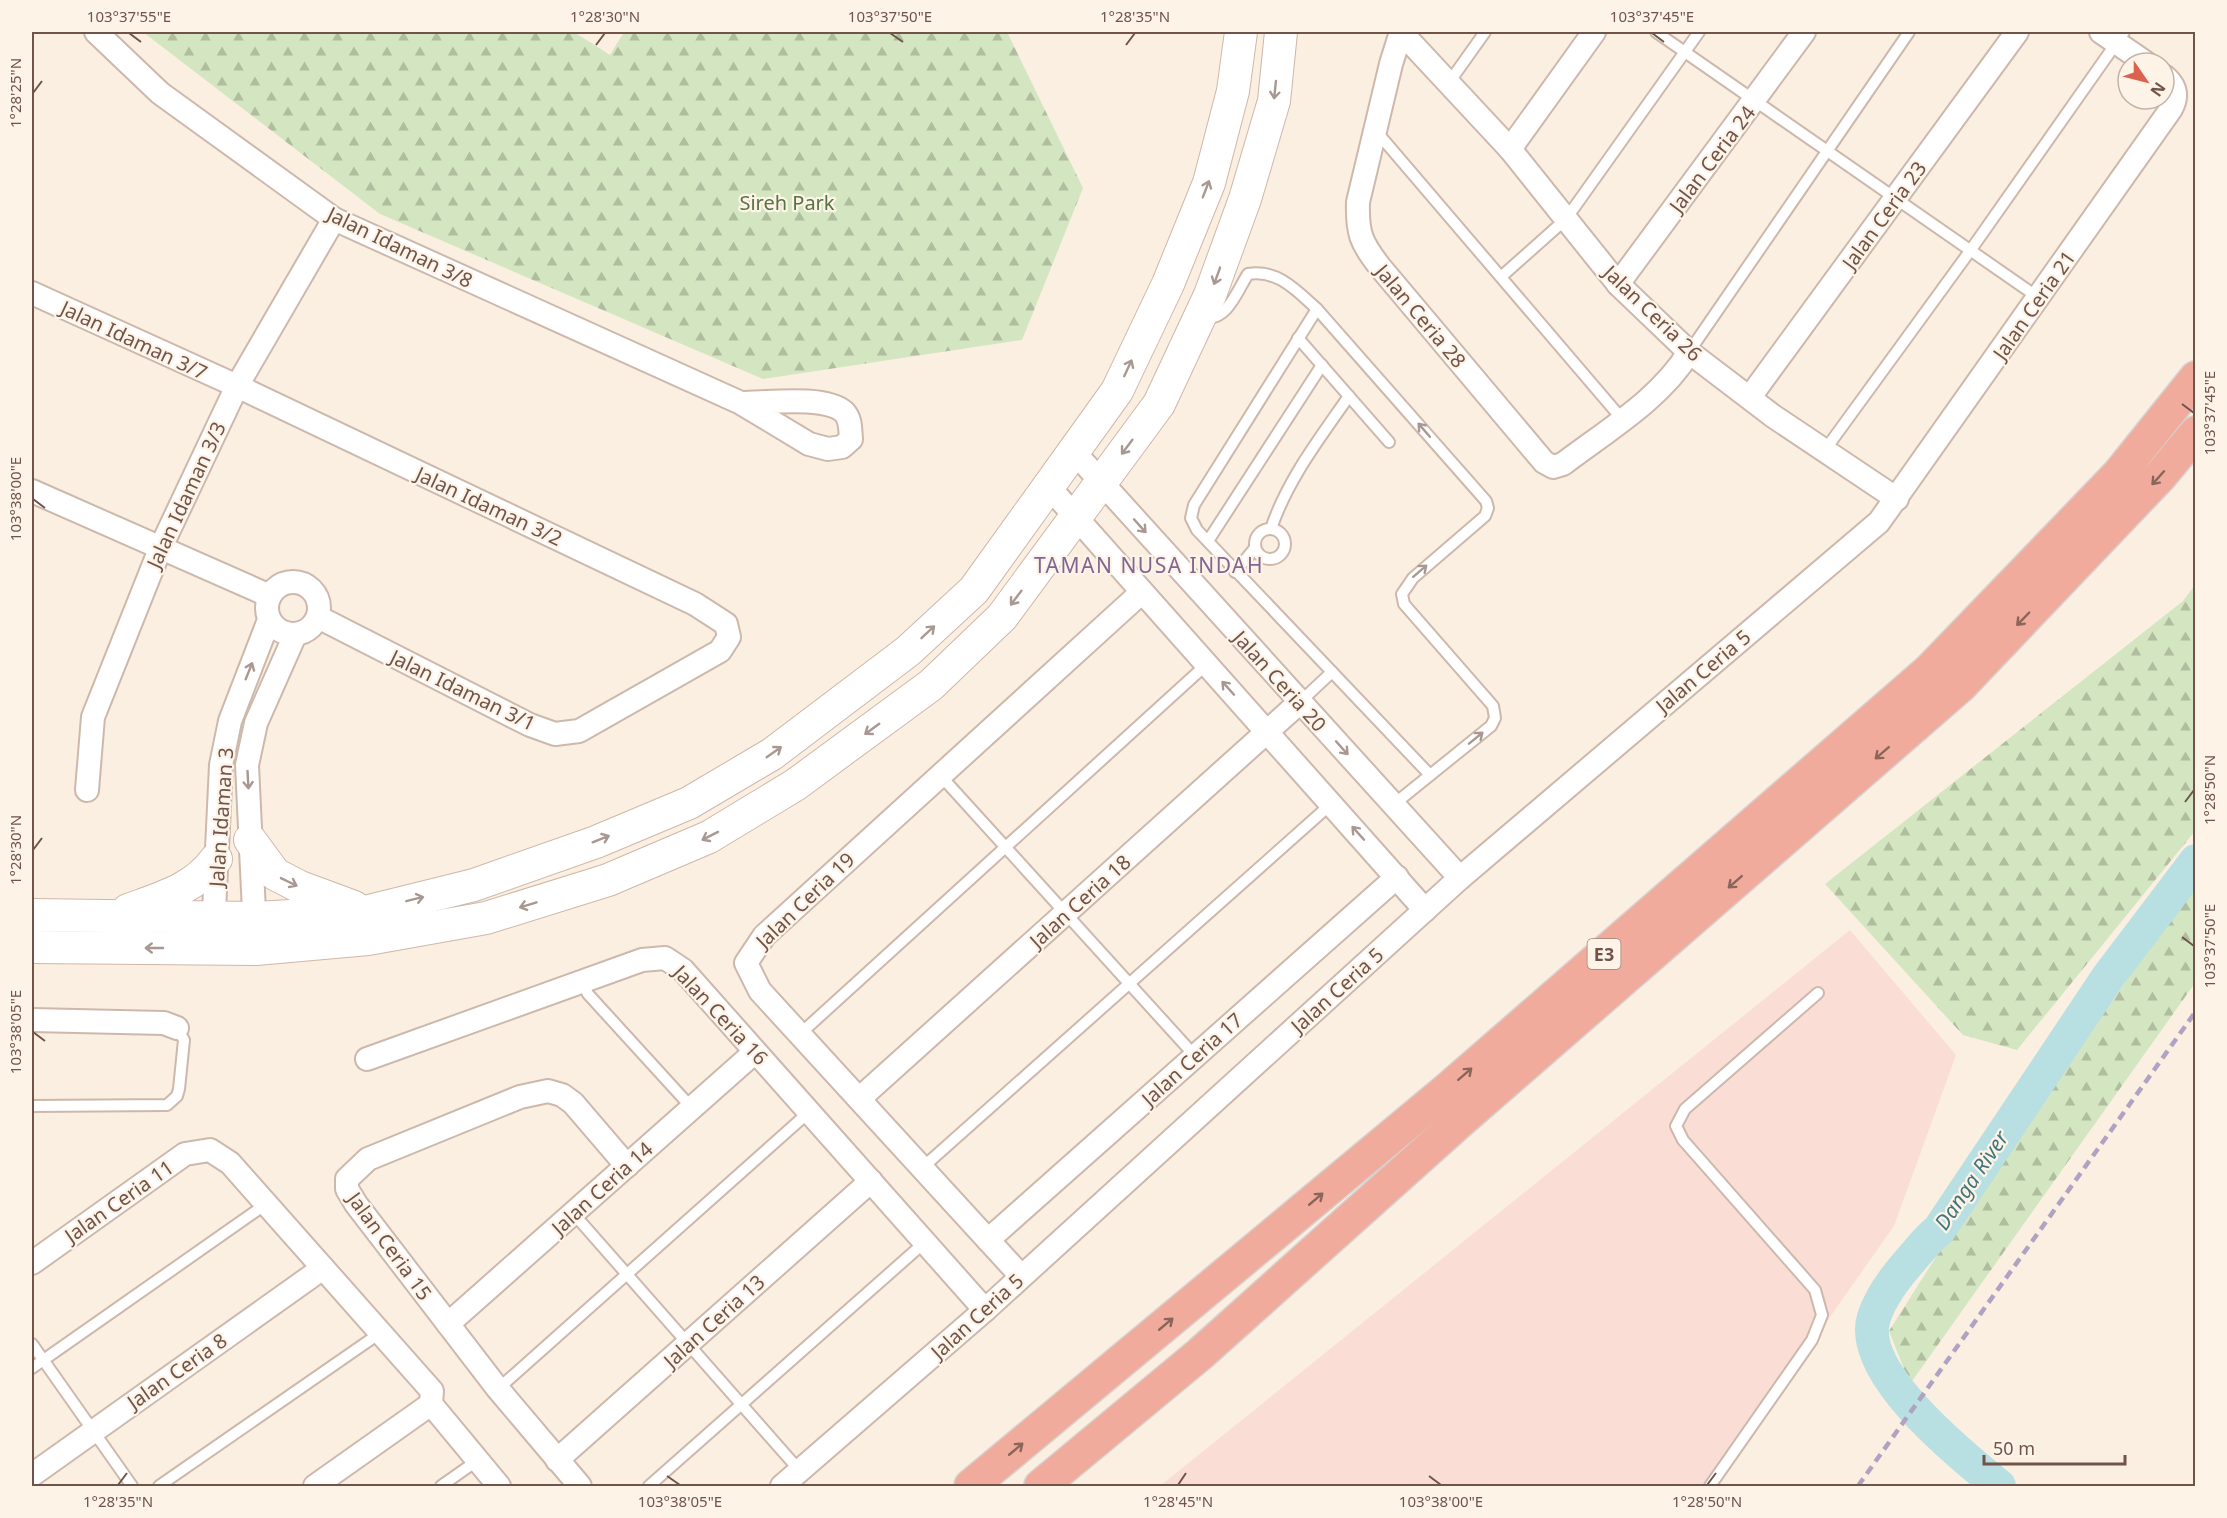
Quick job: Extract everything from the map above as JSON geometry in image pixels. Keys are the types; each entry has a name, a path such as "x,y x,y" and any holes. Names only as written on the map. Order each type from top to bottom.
{"highway":[{"name":"E3","path":"971,1486 1447,1090 1930,670 2119,474 2196,378"},
{"name":"E3","path":"1041,1486 1200,1354 1469,1114 1960,686 2161,475 2196,433"}],"main road":[{"path":"32,915 254,918 365,912 474,885 596,842 689,803 772,754 908,651 974,590 1050,488 1117,391 1168,284 1209,183 1233,91 1241,32"},
{"path":"32,947 256,949 368,939 486,918 608,880 709,837 795,785 931,685 1002,617 1159,404 1200,315 1245,198 1274,101 1281,32"},
{"path":"250,840 266,865 280,878 365,912"},
{"path":"114,916 191,885 206,875 216,860"}],"street":[{"name":"Jalan Idaman 3/8","path":"96,32 160,93 334,219 741,403"},
{"name":"Jalan Ceria 28","path":"1448,84 1401,32 1358,202 1357,224 1360,238 1380,267 1544,462 1553,467 1563,464 1654,394 1679,369 1689,352"},
{"path":"1510,149 1594,32"},
{"name":"Jalan Ceria 24","path":"1618,284 1804,32"},
{"name":"Jalan Ceria 23","path":"1750,397 2017,32"},
{"path":"2114,35 2132,51"},
{"name":"Jalan Ceria 26","path":"1448,84 1510,149 1618,284 1689,352 1897,499"},
{"name":"Jalan Ceria 21","path":"1897,499 2170,111"},
{"name":"Jalan Idaman 3/3","path":"87,790 93,717 160,549 237,386 334,219"},
{"name":"Jalan Idaman 3/7","path":"32,293 237,386"},
{"name":"Jalan Idaman 3/2","path":"237,386 695,604 726,624 729,637"},
{"name":"Jalan Ceria 20","path":"1075,453 1460,878"},
{"path":"1050,488 1425,910"},
{"path":"32,491 270,596"},
{"name":"Jalan Ceria 5","path":"782,1486 985,1310 1460,878 1879,522 1897,499"},
{"path":"291,582 308,586 318,600 318,617 309,629 295,634 280,631 269,620 267,608 270,596 283,584 291,582"},
{"name":"Jalan Ceria 19","path":"1021,1276 800,1034 751,978 746,963 752,950 764,936 1142,592"},
{"name":"Jalan Idaman 3/1","path":"318,617 530,725 555,734 579,731 720,651 729,637"},
{"name":"Jalan Idaman 3","path":"212,949 221,765 230,721 269,620"},
{"name":"Jalan Idaman 3","path":"256,949 247,765 256,723 295,634"},
{"name":"Jalan Ceria 18","path":"859,1099 1300,702"},
{"name":"Jalan Ceria 17","path":"988,1240 1396,877"},
{"name":"Jalan Ceria 16","path":"367,1059 642,960 665,958 683,970 985,1310"},
{"path":"32,1020 164,1023 177,1028"},
{"name":"Jalan Ceria 14","path":"448,1324 755,1052"},
{"name":"Jalan Ceria 15","path":"580,1486 498,1389 448,1324 351,1196 347,1189 347,1179 368,1159 509,1102 536,1092 548,1091 562,1095 573,1103 627,1166"},
{"name":"Jalan Ceria 11","path":"32,1263 185,1154 210,1149 230,1162 266,1204"},
{"name":"Jalan Ceria 13","path":"557,1460 871,1182"},
{"path":"266,1204 432,1391 431,1404 499,1486"},
{"name":"Jalan Ceria 8","path":"32,1474 323,1268"},
{"path":"315,1486 431,1404"}],"lane":[{"path":"1448,84 1485,32"},
{"path":"1656,32 2039,298"},
{"path":"1502,276 1566,219 1698,32"},
{"path":"1689,352 1909,32"},
{"path":"1825,450 1970,250 2114,35"},
{"path":"1375,131 1502,276 1622,419"},
{"path":"1200,315 1210,318 1219,316 1227,309 1248,274 1260,272 1286,281 1317,309 1486,501 1488,508 1485,516 1413,578 1402,594 1404,604 1493,706 1495,718 1491,726 1393,805"},
{"path":"1317,309 1194,505 1191,518 1197,530 1235,572 1430,775"},
{"path":"1298,338 1389,442"},
{"path":"1208,541 1322,365"},
{"path":"1235,572 1255,548 1258,535 1271,529 1278,508 1292,481 1349,396"},
{"path":"1255,548 1265,559 1275,559 1283,552 1283,537 1271,529"},
{"path":"800,1034 1207,664"},
{"path":"1300,702 1332,672"},
{"path":"940,775 1195,1056"},
{"path":"922,1168 1332,804"},
{"path":"582,982 588,994 692,1108"},
{"path":"1710,1486 1812,1340 1822,1315 1815,1290 1683,1140 1677,1126 1685,1109 1818,993"},
{"path":"32,1106 167,1105 173,1101 179,1089 184,1040 177,1028"},
{"path":"498,1389 809,1112"},
{"path":"32,1368 266,1204"},
{"path":"573,1213 800,1471"},
{"path":"649,1486 925,1242"},
{"path":"159,1486 380,1333"},
{"path":"32,1344 132,1486"},
{"path":"441,1486 478,1460"}],"shaded area":[{"path":"1850,930 1956,1055 1894,1226 1711,1486 1160,1486"}],"green space":[{"name":"Sireh Park","path":"143,32 574,32 610,55 624,32 1007,32 1083,188 1022,340 763,379 380,214"},
{"path":"2195,585 2195,831 2017,1050 1963,1035 1825,884 2183,601"},
{"path":"2195,883 2195,983 1910,1384 1889,1331 1967,1208"}],"waterway":[{"name":"Danga River","path":"1999,1486 1938,1434 1896,1387 1881,1362 1873,1339 1874,1317 1888,1288 1939,1230 2108,977 2196,861"}],"railway":[{"path":"1858,1486 2196,1011"}],"district":[{"name":"TAMAN NUSA INDAH","path":"1149,565"}]}
